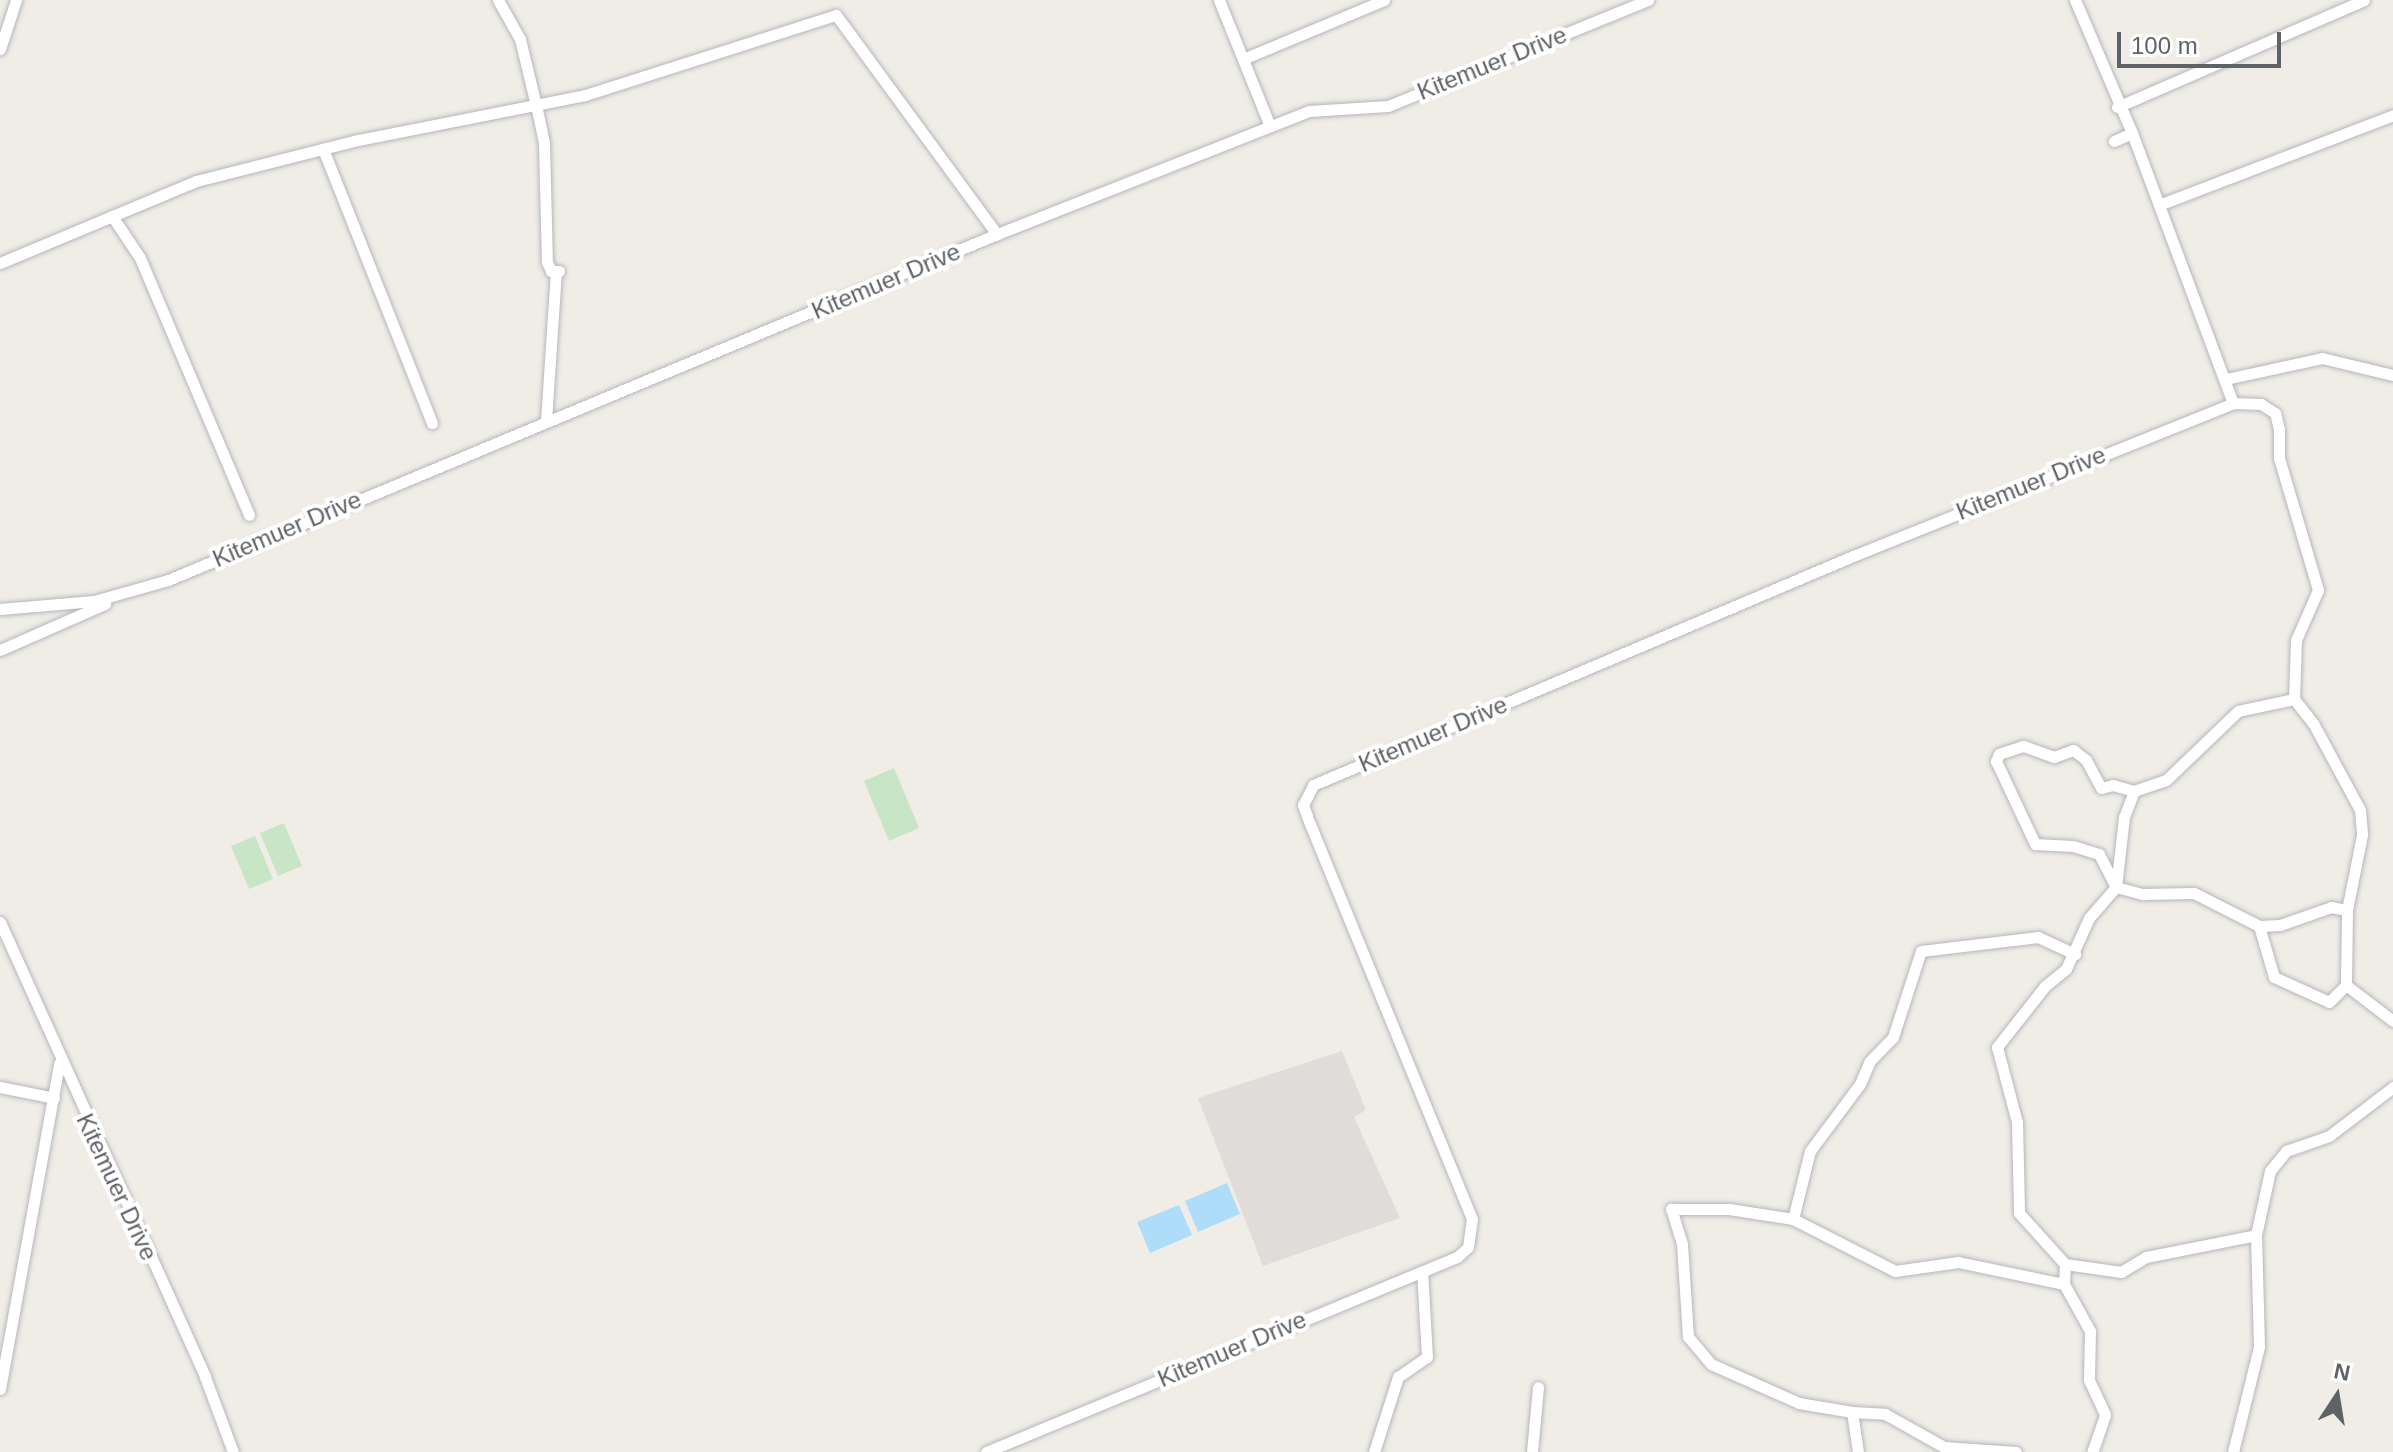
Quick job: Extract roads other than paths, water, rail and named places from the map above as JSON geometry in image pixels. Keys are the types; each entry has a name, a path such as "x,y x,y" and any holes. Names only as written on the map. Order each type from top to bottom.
{"street":[{"path":"0,49 16,0"},
{"path":"498,0 520,39 544,143 546,253 548,268 558,272 546,421"},
{"path":"1219,0 1270,126"},
{"path":"1243,59 1384,0"},
{"path":"2075,0 2117,107 2132,133 2233,403 2261,404 2275,413 2281,468 2318,590 2296,640 2294,699 2313,723 2360,810 2362,835 2347,910 2346,985 2329,1002 2274,977 2259,926"},
{"path":"2117,107 2364,0"},
{"name":"Kitemuer Drive","path":"0,650 997,234 1270,126 1309,111 1388,106 1643,1"},
{"path":"0,263 196,181 323,149 536,105 662,73 836,15 997,234"},
{"path":"2159,205 2393,115"},
{"path":"2114,141 2132,133"},
{"path":"323,149 432,423"},
{"path":"112,216 140,258 249,515"},
{"path":"2226,379 2322,358 2393,375"},
{"name":"Kitemuer Drive","path":"986,1452 1422,1271 1468,1247 1472,1219 1303,805 1313,785 1853,556 2233,403"},
{"name":"Kitemuer Drive","path":"0,609 132,593"},
{"path":"2294,699 2238,711 2166,780 2134,791 2113,785 2101,788 2086,760 2073,750 2054,757 2023,746 1996,758 2005,789 2035,844 2073,846 2099,854 2116,887 2143,894 2194,893 2259,926 2280,925 2331,907 2347,910"},
{"path":"2134,791 2124,817 2116,887 2089,918 2075,954 1997,1047 2017,1122 2019,1213 2065,1264 2121,1272 2146,1257 2256,1235"},
{"name":"Kitemuer Drive","path":"0,922 59,1061 205,1377 233,1452"},
{"path":"1793,1219 1810,1151 1860,1084 1870,1061 1893,1037 1921,951 1931,945 2038,937 2075,954"},
{"path":"2346,985 2393,1021"},
{"path":"0,1389 2,1364 59,1061"},
{"path":"0,1087 54,1098"},
{"path":"2233,1452 2259,1347 2256,1235 2270,1171 2279,1158 2329,1136 2393,1087"},
{"path":"2016,1452 1944,1447 1885,1414 1799,1403 1711,1364 1688,1337 1682,1244 1671,1209 1729,1209 1793,1219 1895,1271 1958,1262 2064,1284"},
{"path":"2065,1264 2064,1284 2090,1331 2089,1380 2105,1415 2092,1452"},
{"path":"1374,1452 1398,1377 1427,1357 1422,1271"},
{"path":"1532,1452 1538,1387"},
{"path":"1852,1412 1858,1452"}],"water":[{"path":"1227,1183 1240,1214 1198,1232 1185,1201"},
{"path":"1179,1205 1192,1235 1150,1253 1137,1222"}]}
